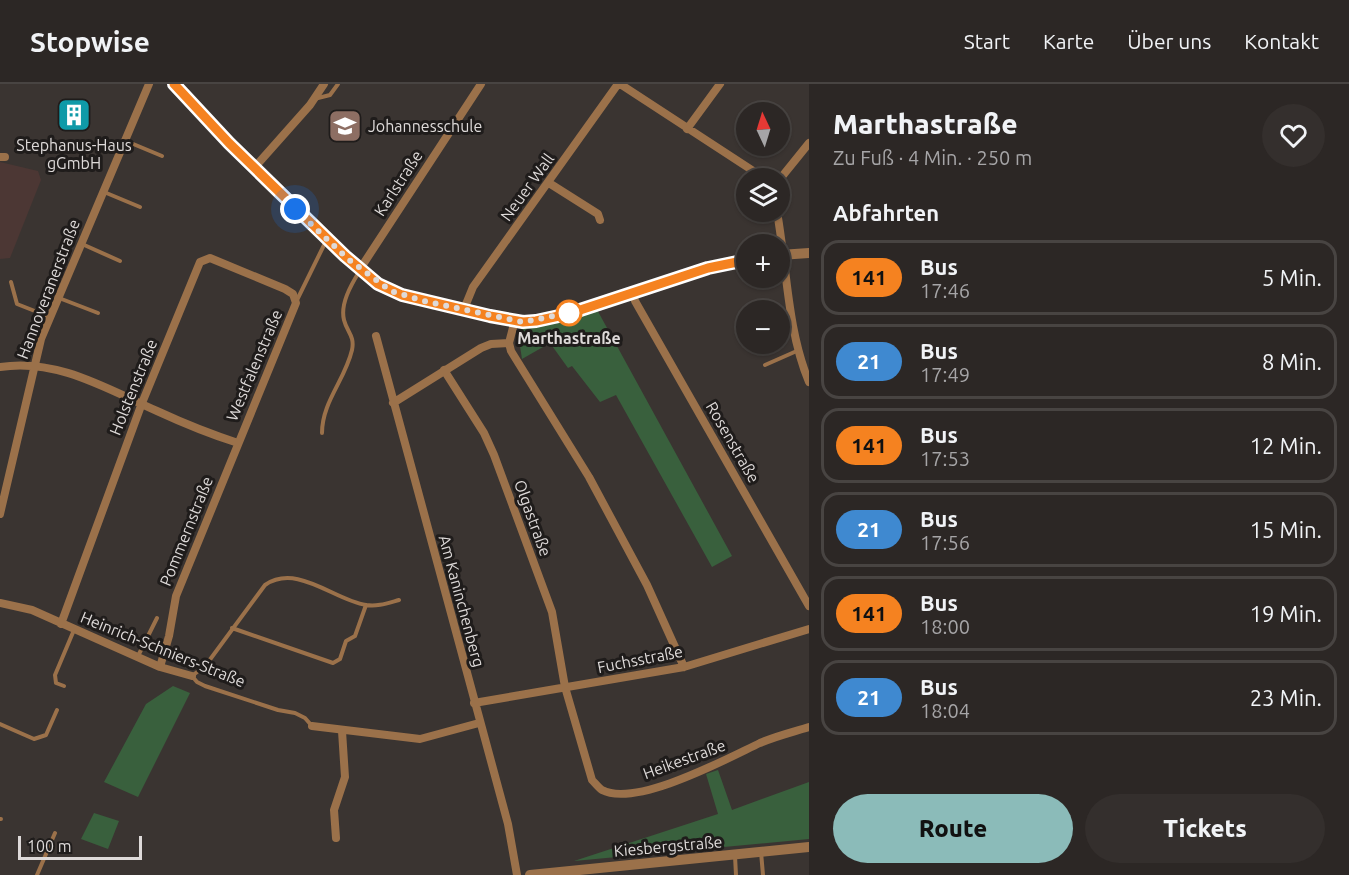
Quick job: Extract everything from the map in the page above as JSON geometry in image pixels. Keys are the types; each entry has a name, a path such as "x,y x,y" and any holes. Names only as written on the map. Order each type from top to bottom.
{"street":[{"name":"Hannoveranerstraße","path":"0,514 34,365 50,317 149,84"},
{"path":"173,84 327,239 360,269 391,291 523,322 548,319 708,268 736,262"},
{"path":"254,168 324,84"},
{"name":"Karlstraße","path":"360,269 481,84"},
{"path":"619,84 748,168"},
{"name":"Neuer Wall","path":"464,309 473,287 619,84"},
{"path":"687,129 720,84"},
{"path":"789,168 809,143"},
{"path":"549,183 598,214 600,220"},
{"path":"790,254 809,253"},
{"name":"Holstenstraße","path":"61,624 142,403 200,262 210,258 285,290 296,300"},
{"path":"788,288 800,350 809,382"},
{"name":"Rosenstraße","path":"633,292 635,302 809,606"},
{"name":"Westfalenstraße","path":"238,443 296,300"},
{"path":"515,320 509,343 520,369 589,477 646,585 684,667"},
{"name":"Am Kaninchenberg","path":"376,336 508,824 517,875"},
{"path":"393,403 444,370 491,344 509,343"},
{"path":"0,367 34,365 93,381 206,432 238,443"},
{"name":"Olgastraße","path":"444,370 484,433 494,455 552,612 565,687"},
{"name":"Pommernstraße","path":"160,667 169,636 176,596 238,443"},
{"name":"Heinrich-Schniers-Straße","path":"0,603 32,610 160,667 192,676"},
{"name":"Fuchsstraße","path":"474,703 684,667 809,629"},
{"name":"Heikestraße","path":"565,687 592,780 602,790 616,793 634,792 688,777 760,743 809,727"},
{"path":"312,726 420,739 479,723"},
{"path":"336,838 334,810 345,777 342,731"},
{"name":"Kiesbergstraße","path":"530,875 610,871 809,848"}],"lane":[{"path":"313,99 330,95 338,84"},
{"path":"125,141 162,156"},
{"path":"104,191 140,207"},
{"path":"296,300 327,239"},
{"path":"81,244 120,261"},
{"path":"322,433 322,416 353,349 353,336 345,323 343,313 350,288 360,269"},
{"path":"11,282 18,304 50,317"},
{"path":"59,297 98,313"},
{"path":"765,365 800,350"},
{"path":"192,676 206,664 265,585 280,577 291,577 366,605 381,605 399,600"},
{"path":"232,628 333,663 340,659 346,641 355,636 366,605"},
{"path":"138,657 157,618"},
{"path":"64,686 56,683 55,675 74,629"},
{"name":"Heinrich-Schniers-Straße","path":"192,676 205,686 278,710 295,713 305,718 312,726"},
{"path":"0,724 34,739 46,735 57,710"},
{"path":"37,875 55,834"},
{"path":"761,852 763,875"},
{"path":"735,855 736,875"}],"shaded area":[{"path":"0,162 38,171 41,180 10,258 0,259"}],"green space":[{"path":"595,306 732,556 712,567 616,395 600,402 572,366 568,368 550,343 522,359 518,333 522,326"},
{"path":"173,686 190,693 138,797 104,782 146,704"},
{"path":"718,770 732,810 809,782 809,839 574,861 718,814 706,774"},
{"path":"94,813 119,821 108,849 81,839"}],"bus line":[{"name":"141","path":"174,84 229,143 345,256 378,284 402,295 490,316 523,322 536,321 568,314 708,268 736,262"}],"place":[{"name":"Stephanus-Haus gGmbH","path":"74,115"},
{"name":"Johannesschule","path":"345,126"},
{"name":"Marthastraße","path":"569,313"}],"route":[{"path":"295,209 348,259 378,284 391,291 424,301 523,322 548,319 569,313"}]}
